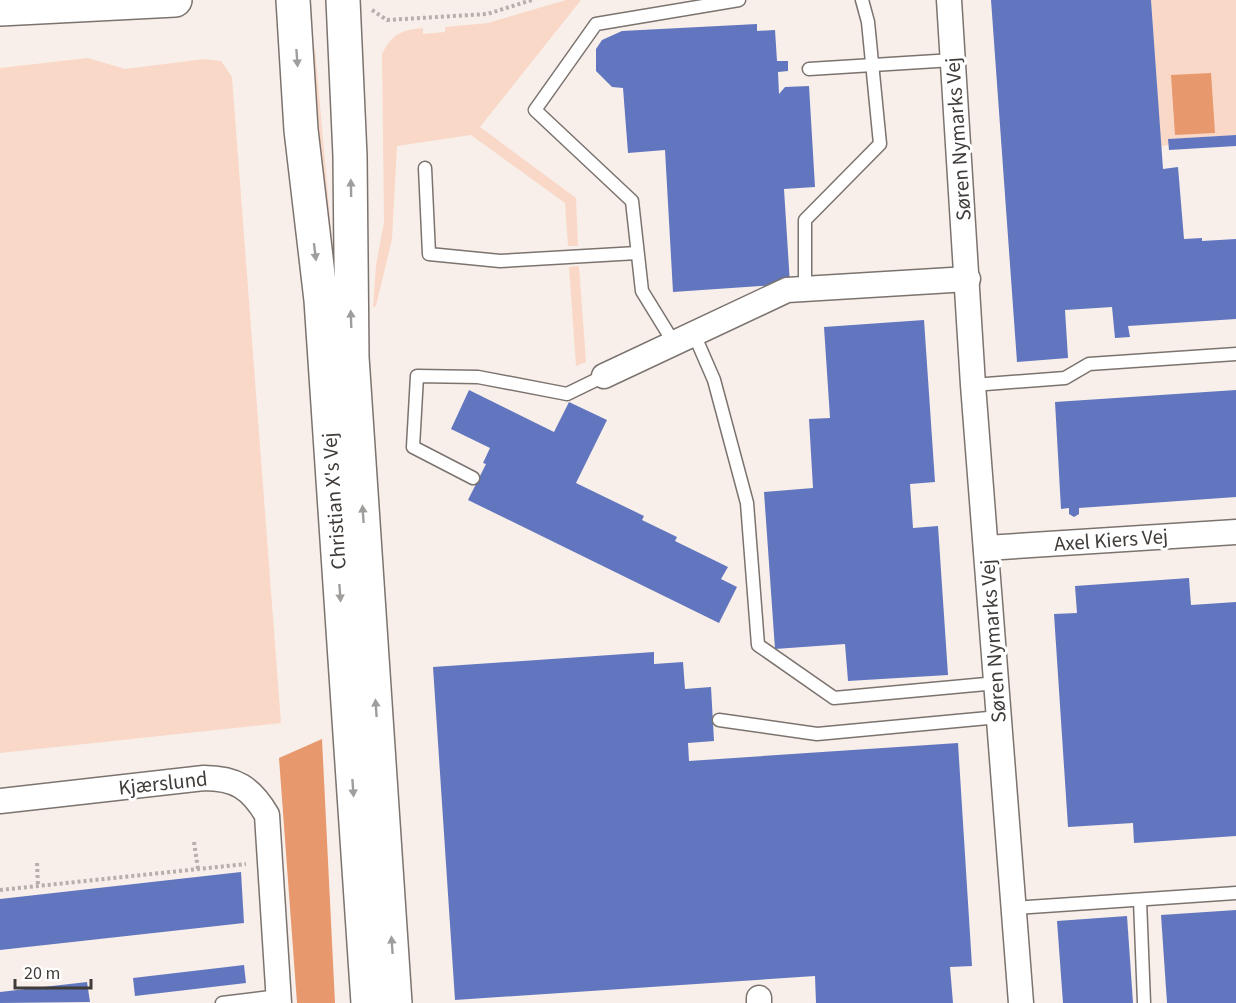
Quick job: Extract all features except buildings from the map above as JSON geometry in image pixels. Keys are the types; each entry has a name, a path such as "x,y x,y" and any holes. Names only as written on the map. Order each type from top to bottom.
{"main road":[{"path":"0,9 174,0"},
{"name":"Christian X's Vej","path":"293,0 301,130 321,300 368,1003"},
{"name":"Christian X's Vej","path":"343,0 350,156 352,357 395,1003"}],"street":[{"name":"Søren Nymarks Vej","path":"949,0 973,385 1021,1003"},
{"path":"604,376 787,290 968,279"},
{"name":"Axel Kiers Vej","path":"986,548 1236,532"},
{"name":"Kjærslund","path":"0,801 204,778 225,778 256,797 267,815 278,999"}],"lane":[{"path":"739,0 596,24 535,110 632,201 642,291 684,339 714,380 747,503 758,645 834,698 997,683"},
{"path":"805,289 804,220 880,144 865,3 862,0"},
{"path":"809,69 953,60"},
{"path":"425,168 429,254 500,261 637,253"},
{"path":"973,385 1065,378 1089,364 1236,354"},
{"path":"473,478 413,447 417,376 478,377 567,394 604,376"},
{"path":"719,720 817,734 999,717"},
{"path":"1014,908 1236,894"},
{"path":"1140,900 1144,1003"},
{"path":"222,1003 278,999"}],"path":[{"path":"387,20 487,14 532,0"},
{"path":"194,842 198,869"},
{"path":"0,890 270,861"},
{"path":"37,863 39,886"}],"shaded area":[{"path":"566,0 581,0 480,127 576,198 578,246 568,246 565,203 471,135 397,146 392,239 376,306 373,307 376,265 384,222 382,54 386,47 398,34 409,30 423,28 423,34 445,32 445,27 488,23"},
{"path":"1151,0 1236,0 1236,135 1169,139 1169,145 1161,146"},
{"path":"308,49 315,49 337,297 334,298"},
{"path":"88,58 125,69 205,59 221,61 232,77 281,723 0,753 0,68"},
{"path":"1211,73 1215,133 1175,135 1171,75"},
{"path":"579,266 586,362 576,366 569,267"},
{"path":"322,739 335,1003 297,1003 279,758"}]}
